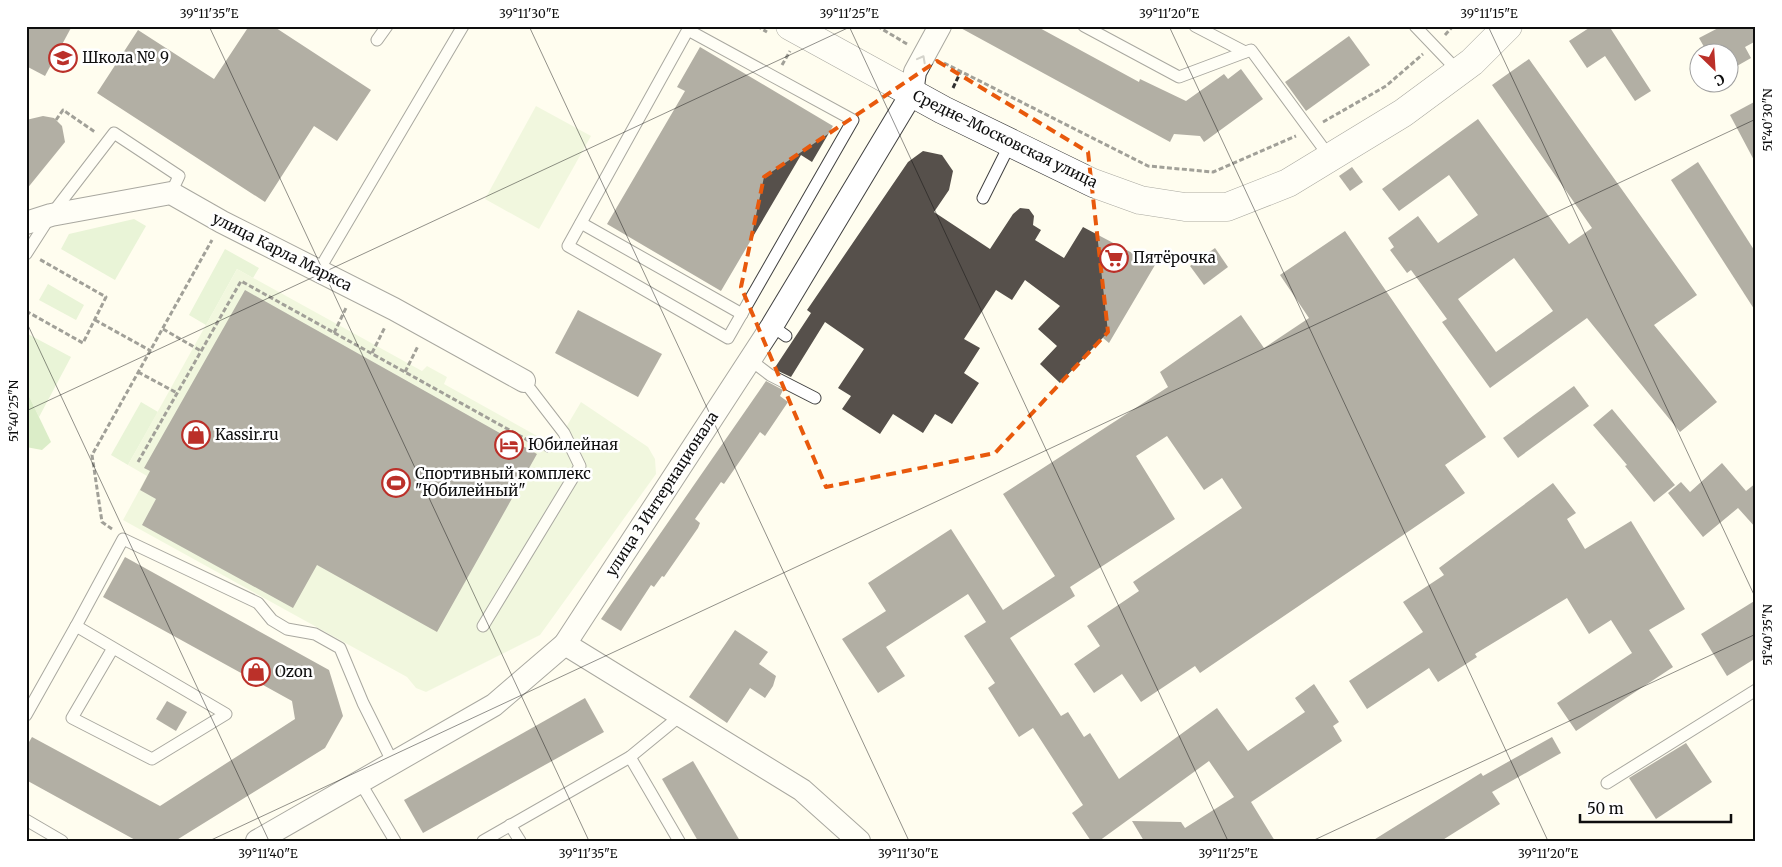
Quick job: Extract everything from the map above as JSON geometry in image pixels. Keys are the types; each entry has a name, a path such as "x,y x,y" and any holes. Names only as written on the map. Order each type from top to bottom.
{"street":[{"name":"Средне-Московская улица","path":"790,26 912,94 1010,144 1093,183 1140,200 1185,207 1228,206 1288,183 1329,156 1403,113 1458,72 1508,26"},
{"name":"улица 3 Интернационала","path":"257,841 494,705 565,644 749,359 779,331 912,94 915,72 940,26"},
{"name":"улица Карла Маркса","path":"171,193 222,222 319,270 524,381"},
{"path":"26,223 51,215 171,193"},
{"path":"565,644 802,790 859,841"}],"lane":[{"path":"377,40 387,26"},
{"path":"319,270 462,26"},
{"path":"1084,26 1179,77 1251,50 1329,156"},
{"path":"1196,26 1245,52"},
{"path":"1415,26 1458,72"},
{"path":"689,28 853,120 728,338 568,246 689,28"},
{"path":"27,254 51,215 114,133 179,176 171,193"},
{"path":"983,198 1010,144"},
{"path":"580,223 742,314"},
{"path":"749,359 770,375 815,398"},
{"path":"483,626 580,466 564,433 524,381"},
{"path":"26,715 123,538 258,603 272,620 287,629 315,634 340,648 363,703 394,763"},
{"path":"76,626 114,648 226,714 152,759 72,718 114,648"},
{"path":"1607,782 1756,690"},
{"path":"483,841 630,757 680,716"},
{"path":"630,757 679,841"},
{"path":"360,782 394,841"},
{"path":"26,820 62,841"},
{"path":"510,825 520,841"}],"path":[{"path":"877,26 925,54 1148,166 1213,172 1310,130 1386,86 1453,26"},
{"path":"56,120 63,110 107,142"},
{"path":"123,538 102,522 92,456 222,222"},
{"path":"26,311 83,343 106,297 27,254"},
{"path":"138,462 241,281 548,452"},
{"path":"334,333 342,317"},
{"path":"95,320 151,351"},
{"path":"163,329 201,351"},
{"path":"372,353 380,337"},
{"path":"405,372 412,356"},
{"path":"138,372 177,393"}],"highlighted area":[{"path":"937,61 1088,152 1108,332 995,453 826,487 741,287 764,177"}],"green space":[{"path":"536,106 591,136 539,229 485,199"},
{"path":"134,219 146,226 115,280 61,249 69,234"},
{"path":"225,249 259,268 253,278 237,269 206,325 189,315"},
{"name":"Спортивный комплекс \"Юбилейный\"","path":"237,269 422,371 427,366 447,377 444,384 555,446 581,402 648,447 655,459 656,474 540,635 426,692 416,688 407,677 123,520 147,476 128,465"},
{"path":"48,284 84,305 76,320 39,300"},
{"path":"26,333 71,357 39,417 26,390"},
{"path":"26,390 51,442 42,450 26,447"},
{"path":"141,402 158,412 128,465 111,455"}],"building":[{"path":"26,26 72,26 45,76 26,66"},
{"path":"249,26 273,26 371,90 337,141 314,126 265,202 97,93 138,30 214,79"},
{"path":"957,26 1036,26 1139,82 1140,79 1186,101 1224,74 1228,79 1241,69 1263,99 1204,142 1200,136 1174,134 1170,142"},
{"path":"1592,26 1609,26 1651,91 1635,101 1605,56 1587,68 1569,41"},
{"path":"1722,26 1756,26 1756,41 1745,47 1751,58 1740,64 1740,42 1701,42 1699,38"},
{"path":"1349,36 1370,65 1306,111 1285,82"},
{"path":"700,47 833,126 812,162 801,155 721,291 607,224 685,91 677,87"},
{"path":"1529,59 1697,295 1654,325 1717,402 1680,432 1587,318 1490,388 1442,322 1447,319 1411,270 1407,273 1390,250 1394,247 1388,238 1418,216 1438,243 1478,215 1449,175 1399,211 1382,189 1478,119 1569,244 1592,228 1492,85","holes":["1514,258 1553,311 1496,352 1458,299"]},
{"path":"1756,101 1756,164 1730,115"},
{"path":"43,116 54,118 62,126 65,142 26,190 26,120"},
{"path":"923,151 942,155 953,171 949,190 934,212 990,249 1013,214 1020,208 1029,209 1034,216 1033,225 1041,230 1035,240 1064,258 1083,227 1155,265 1109,343 1103,338 1060,383 1040,364 1057,346 1038,329 1060,306 1025,280 1012,300 996,290 964,339 980,348 964,373 979,383 952,424 935,414 923,433 893,414 880,434 842,409 851,396 838,388 864,349 825,322 791,377 774,369 811,313 807,310 908,162"},
{"path":"1698,162 1756,253 1756,312 1671,180"},
{"path":"1352,167 1363,182 1350,191 1339,176"},
{"path":"1345,231 1486,437 1445,465 1465,493 1200,673 1195,666 1141,702 1122,674 1094,693 1074,664 1100,646 1087,626 1139,591 1133,582 1242,508 1222,478 1204,490 1167,436 1136,456 1175,519 1070,587 1075,596 1010,638 1061,716 1068,712 1084,737 1090,733 1119,779 1217,708 1248,751 1305,712 1295,698 1314,684 1339,722 1333,726 1342,741 1251,802 1275,841 1144,841 1132,821 1181,822 1185,828 1234,797 1209,761 1099,841 1091,841 1072,813 1083,805 1033,728 1019,737 988,688 995,683 964,636 986,622 968,594 886,647 905,676 878,693 842,639 886,611 868,583 951,529 1003,610 1055,576 1003,494 1168,387 1160,372 1241,315 1264,348 1309,318 1280,275"},
{"path":"1215,248 1228,267 1204,285 1190,266"},
{"name":"Спортивный комплекс \"Юбилейный\"","path":"245,290 537,454 437,632 317,565 293,608 142,525 156,499 140,490 150,471 144,468"},
{"path":"578,310 662,354 638,397 555,353"},
{"path":"766,381 783,390 780,396 788,402 765,436 760,432 724,484 721,482 695,519 700,523 698,528 664,577 662,576 654,587 651,585 621,631 601,619"},
{"path":"1574,386 1589,406 1518,458 1503,438"},
{"path":"1612,409 1675,485 1654,502 1625,466 1627,465 1593,425"},
{"path":"1722,463 1746,491 1756,483 1756,528 1738,508 1703,537 1668,493 1681,482 1690,492"},
{"path":"1553,483 1576,513 1567,519 1585,549 1631,521 1685,609 1649,630 1673,667 1576,731 1557,703 1632,653 1611,620 1589,634 1567,598 1475,654 1477,657 1438,682 1429,668 1367,709 1349,681 1423,632 1403,602 1444,575 1439,568"},
{"path":"125,557 329,670 343,716 325,748 175,841 137,841 26,780 26,747 32,737 160,806 295,719 292,701 103,597"},
{"path":"1756,600 1756,658 1727,676 1701,634"},
{"path":"735,630 768,652 759,664 776,676 773,686 765,698 750,688 727,723 689,697"},
{"path":"585,698 604,732 423,833 404,800"},
{"path":"167,701 187,712 176,731 156,719"},
{"path":"1552,737 1561,753 1492,792 1500,804 1441,841 1372,841 1481,773 1483,776"},
{"path":"1686,743 1712,782 1656,819 1629,778"},
{"path":"693,761 740,841 698,841 662,779"}],"place":[{"name":"Школа № 9","path":"63,58"},
{"name":"Пятёрочка","path":"1114,258"},
{"name":"Kassir.ru","path":"196,435"},
{"name":"Юбилейная","path":"509,445"},
{"name":"Спортивный комплекс \"Юбилейный\"","path":"396,483"},
{"name":"Ozon","path":"256,672"}]}
